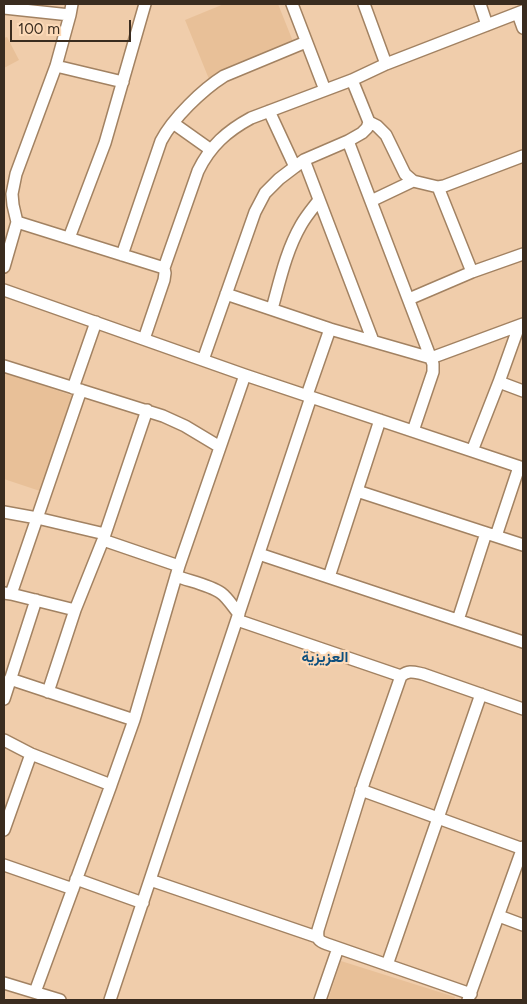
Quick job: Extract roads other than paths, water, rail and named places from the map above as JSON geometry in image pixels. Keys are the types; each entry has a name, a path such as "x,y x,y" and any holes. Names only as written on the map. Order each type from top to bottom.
{"street":[{"path":"69,238 105,143 145,4"},
{"path":"292,4 325,90"},
{"path":"364,4 386,64"},
{"path":"480,4 487,25"},
{"path":"4,8 71,9 56,66 16,174 12,194 17,222 4,266"},
{"path":"144,339 164,280 164,268 198,171 204,158 224,135 251,118 520,13 523,28"},
{"path":"122,255 161,141 173,123 214,82 224,76 306,42"},
{"path":"56,66 123,82"},
{"path":"203,360 255,212 265,193 279,179 300,164 348,141 367,128 369,122 352,80"},
{"path":"269,111 319,200 372,341"},
{"path":"369,122 378,126 386,135 405,174 413,181 438,187 523,156"},
{"path":"173,123 211,150"},
{"path":"348,141 433,364 433,372 413,431"},
{"path":"372,201 413,181"},
{"path":"438,187 472,272"},
{"path":"272,309 291,244 302,223 319,200"},
{"path":"17,222 164,268"},
{"path":"409,299 472,272 523,254"},
{"path":"4,290 521,468 491,534 458,620"},
{"path":"226,294 330,329 431,358 521,325"},
{"path":"75,610 7,594 38,518 96,322"},
{"path":"472,451 521,325"},
{"path":"110,1000 259,554 330,329"},
{"path":"4,366 175,420 220,447"},
{"path":"35,992 134,720 178,571 245,374"},
{"path":"499,382 523,390"},
{"path":"48,692 75,610 104,537 147,410"},
{"path":"328,577 380,420"},
{"path":"357,491 523,545"},
{"path":"4,512 38,518 104,537 220,592 226,597 238,617 401,676"},
{"path":"259,554 523,642"},
{"path":"4,698 36,600"},
{"path":"317,937 320,921 361,790 401,676 407,672 414,672 523,709"},
{"path":"10,679 134,720"},
{"path":"387,965 481,694"},
{"path":"4,740 31,754 111,784"},
{"path":"4,830 31,754"},
{"path":"150,880 317,937 320,941 470,997 498,916 520,865 523,848 361,790"},
{"path":"4,865 143,902"},
{"path":"498,916 523,925"},
{"path":"320,1000 338,948"},
{"path":"4,983 60,1000"}],"district":[{"name":"العزيزية","path":"325,658"}]}
